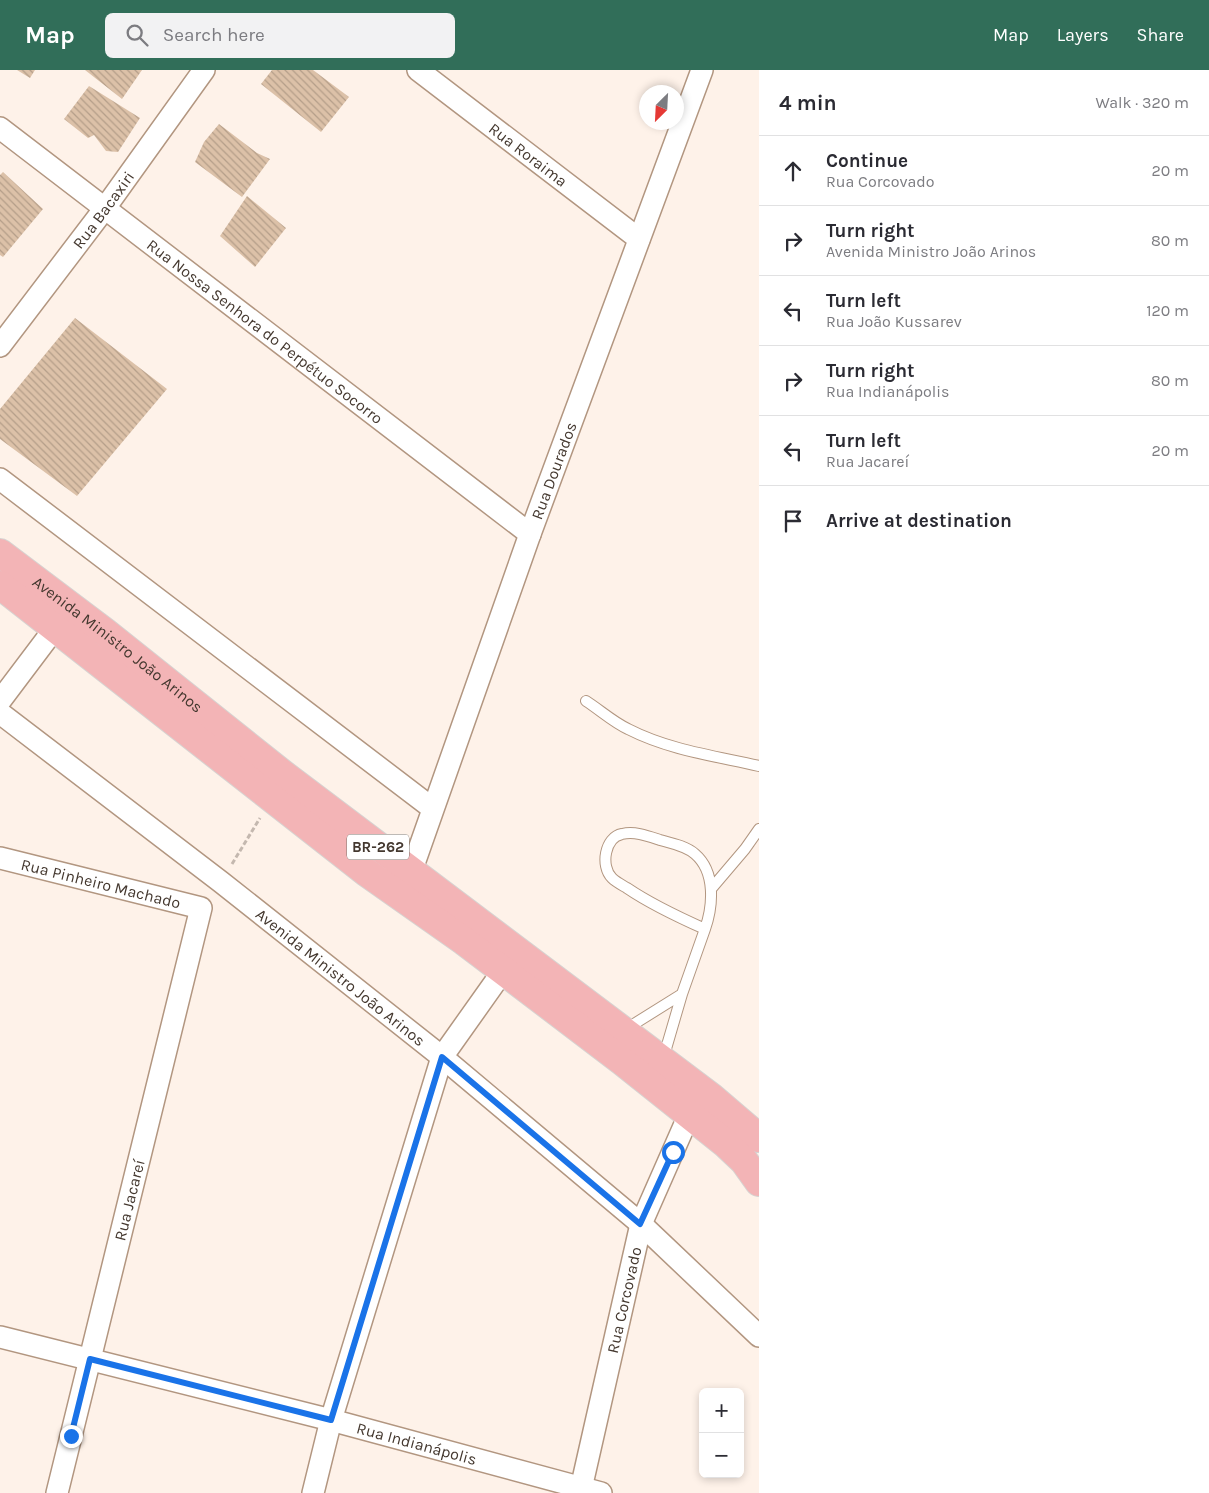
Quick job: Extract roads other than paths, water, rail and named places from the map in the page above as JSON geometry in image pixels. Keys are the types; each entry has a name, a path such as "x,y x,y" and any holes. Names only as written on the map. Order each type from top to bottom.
{"highway":[{"name":"Avenida Ministro João Arinos","path":"0,553 106,633 284,775 662,1060 759,1138"},
{"name":"Avenida Ministro João Arinos","path":"0,585 366,872 503,971 689,1115 744,1161 759,1182"}],"street":[{"name":"Rua Bacaxiri","path":"0,346 105,208 204,70"},
{"name":"Rua Roraima","path":"418,70 639,239"},
{"name":"Rua Dourados","path":"411,872 530,534 702,70"},
{"name":"Rua Nossa Senhora do Perpétuo Socorro","path":"0,128 530,534"},
{"path":"0,479 432,808"},
{"path":"0,701 55,628"},
{"name":"Avenida Ministro João Arinos","path":"0,713 221,882 442,1057 640,1224 759,1336"},
{"name":"Rua Pinheiro Machado","path":"0,858 201,908"},
{"name":"Rua Jacareí","path":"56,1493 201,908"},
{"path":"313,1493 331,1420 442,1057 503,971"},
{"name":"Rua Corcovado","path":"587,1492 640,1224 689,1115"},
{"name":"Rua Indianápolis","path":"0,1337 331,1420 587,1492"}],"lane":[{"path":"586,701 627,728 651,739 675,748 759,766"},
{"path":"711,889 745,849 759,829"},
{"path":"662,1060 682,994 705,929 711,889 707,871 695,854 678,845 635,833 620,834 608,845 604,864 611,877 653,906 705,929"},
{"path":"624,1031 682,994"}]}
